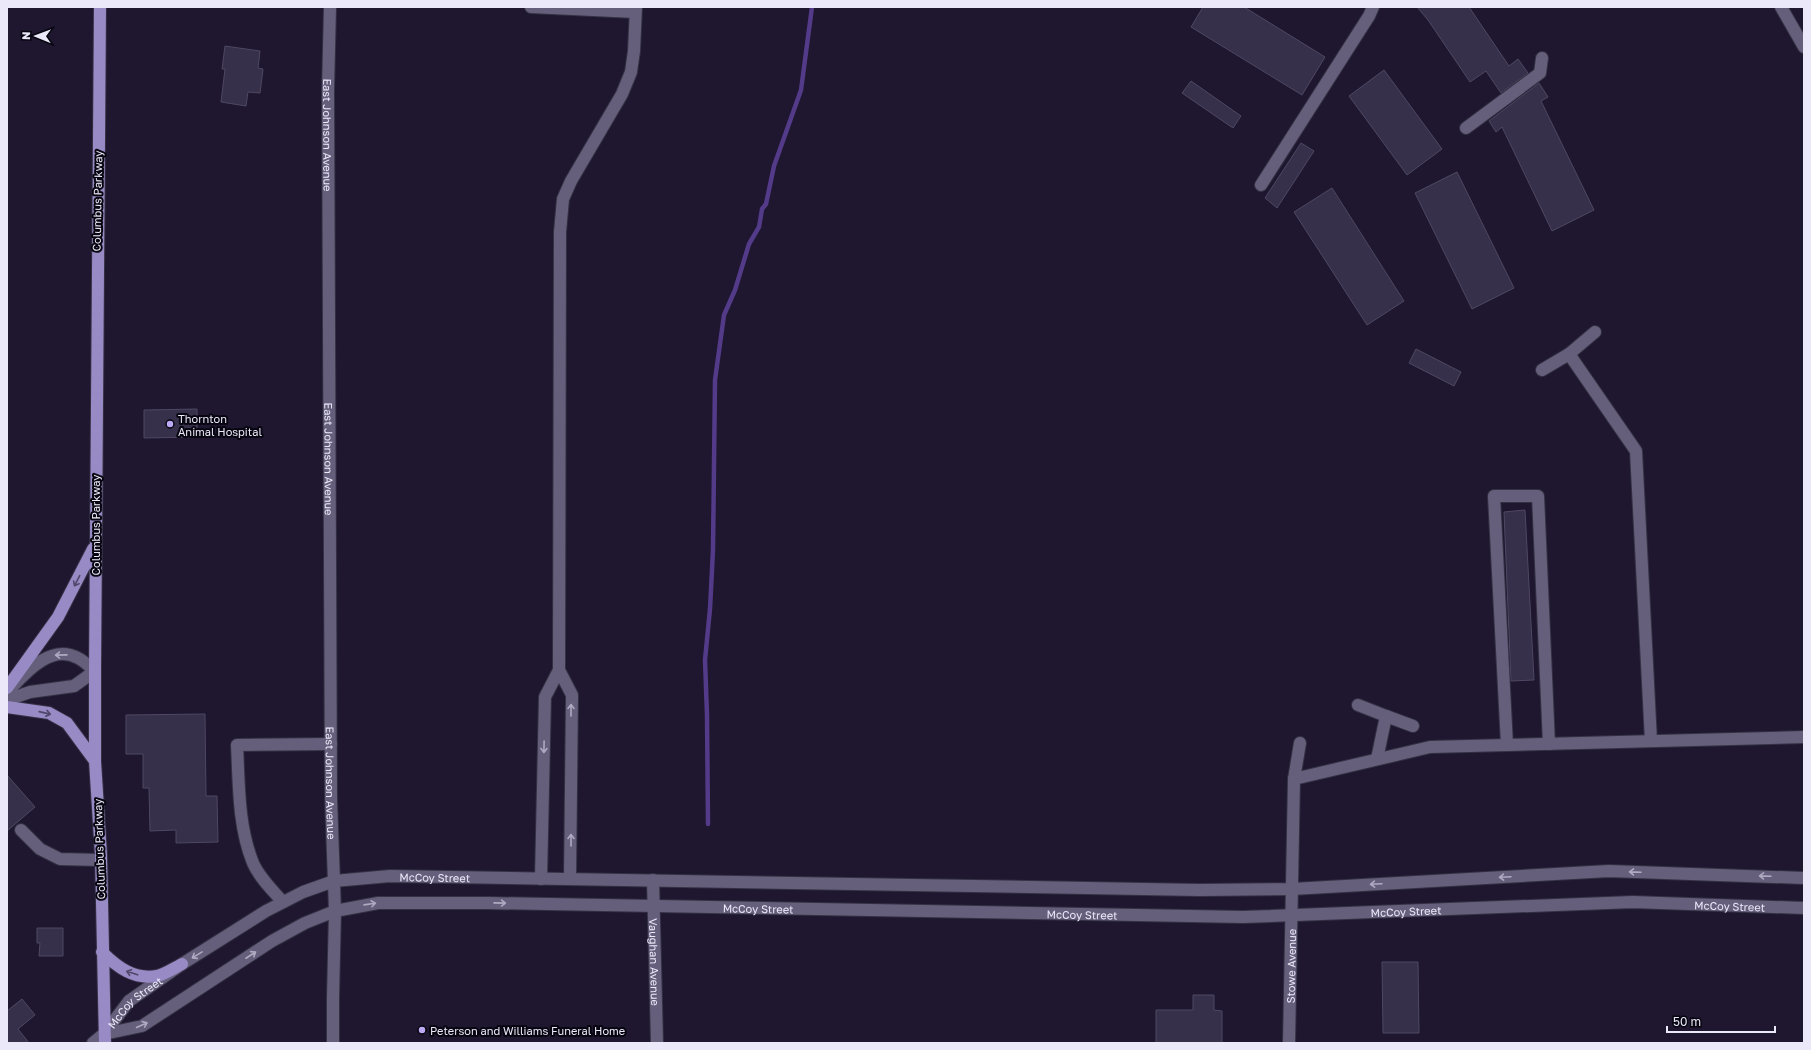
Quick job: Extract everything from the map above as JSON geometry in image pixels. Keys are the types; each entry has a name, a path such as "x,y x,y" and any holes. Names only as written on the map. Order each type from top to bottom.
{"main road":[{"name":"Columbus Parkway","path":"100,7 95,672 104,1038"},
{"path":"7,688 58,617 95,546"},
{"path":"7,707 49,713 67,723 96,760"},
{"path":"102,952 115,965 127,972 143,977 158,976 182,964"}],"street":[{"name":"East Johnson Avenue","path":"330,7 328,90 331,798 335,911 332,998 334,1043"},
{"path":"531,7 635,10 632,72 622,94 571,181 563,199 560,232 559,670 572,696 570,879"},
{"path":"1261,185 1369,16 1373,7"},
{"path":"1781,7 1804,47"},
{"path":"1466,128 1540,73 1542,58"},
{"path":"1542,370 1569,354 1595,332"},
{"path":"1569,354 1636,451 1651,741"},
{"path":"1507,745 1494,496 1538,496 1549,744"},
{"path":"7,692 28,671 45,658 62,654 78,657 95,672 74,686 30,692 7,700"},
{"path":"542,878 545,697 559,670"},
{"path":"1358,704 1413,726"},
{"path":"1377,759 1386,716"},
{"path":"1294,779 1430,747 1804,737"},
{"name":"Stowe Avenue","path":"1289,1043 1291,957 1290,916 1292,889 1294,779 1300,743"},
{"path":"283,902 269,886 254,864 248,843 240,802 238,745 331,744"},
{"path":"20,830 40,849 60,859 100,860"},
{"name":"McCoy Street","path":"104,1038 128,1001 182,964 283,902 303,892 334,881 390,876 1199,890 1292,889 1609,870 1804,878"},
{"name":"Vaughan Avenue","path":"653,880 658,1043"},
{"name":"McCoy Street","path":"104,1038 142,1026 272,941 305,923 335,911 378,903 653,906 1243,917 1632,902 1804,908"},
{"path":"93,1043 104,1038"}],"building":[{"path":"1203,7 1244,7 1325,57 1302,95 1191,27"},
{"path":"1417,7 1469,7 1509,66 1518,59 1528,73 1501,93 1486,71 1470,82 1428,20"},
{"path":"225,46 260,51 258,68 263,69 260,93 248,92 246,106 221,102 225,69 222,69"},
{"path":"1384,70 1442,149 1407,175 1349,96"},
{"path":"1191,81 1241,116 1233,128 1182,93"},
{"path":"1539,83 1548,97 1541,101 1594,210 1552,231 1502,127 1496,132 1489,121"},
{"path":"1301,143 1314,151 1277,208 1265,198"},
{"path":"1457,172 1514,288 1472,309 1415,193"},
{"path":"1332,188 1404,301 1367,325 1294,212"},
{"path":"1416,349 1461,372 1454,386 1409,363"},
{"name":"Thornton Animal Hospital","path":"197,409 197,437 144,438 144,410"},
{"path":"1525,510 1534,680 1511,681 1504,512"},
{"path":"205,714 206,796 217,796 218,842 176,843 176,830 150,831 149,788 143,788 143,754 126,754 126,715"},
{"path":"7,775 35,807 7,831"},
{"path":"37,928 63,928 63,956 39,956 40,943 37,943"},
{"path":"1382,962 1418,962 1419,1033 1383,1033"},
{"path":"1193,995 1214,995 1214,1010 1222,1011 1222,1043 1156,1043 1156,1010 1193,1010"},
{"path":"22,999 35,1015 18,1029 29,1043 7,1043 7,1011"}],"waterway":[{"path":"708,824 705,660 710,609 713,550 715,380 724,315 735,290 749,244 759,227 762,209 766,204 774,166 801,90 812,7"}],"place":[{"name":"Thornton Animal Hospital","path":"170,424"},
{"name":"Peterson and Williams Funeral Home","path":"422,1030"}]}
